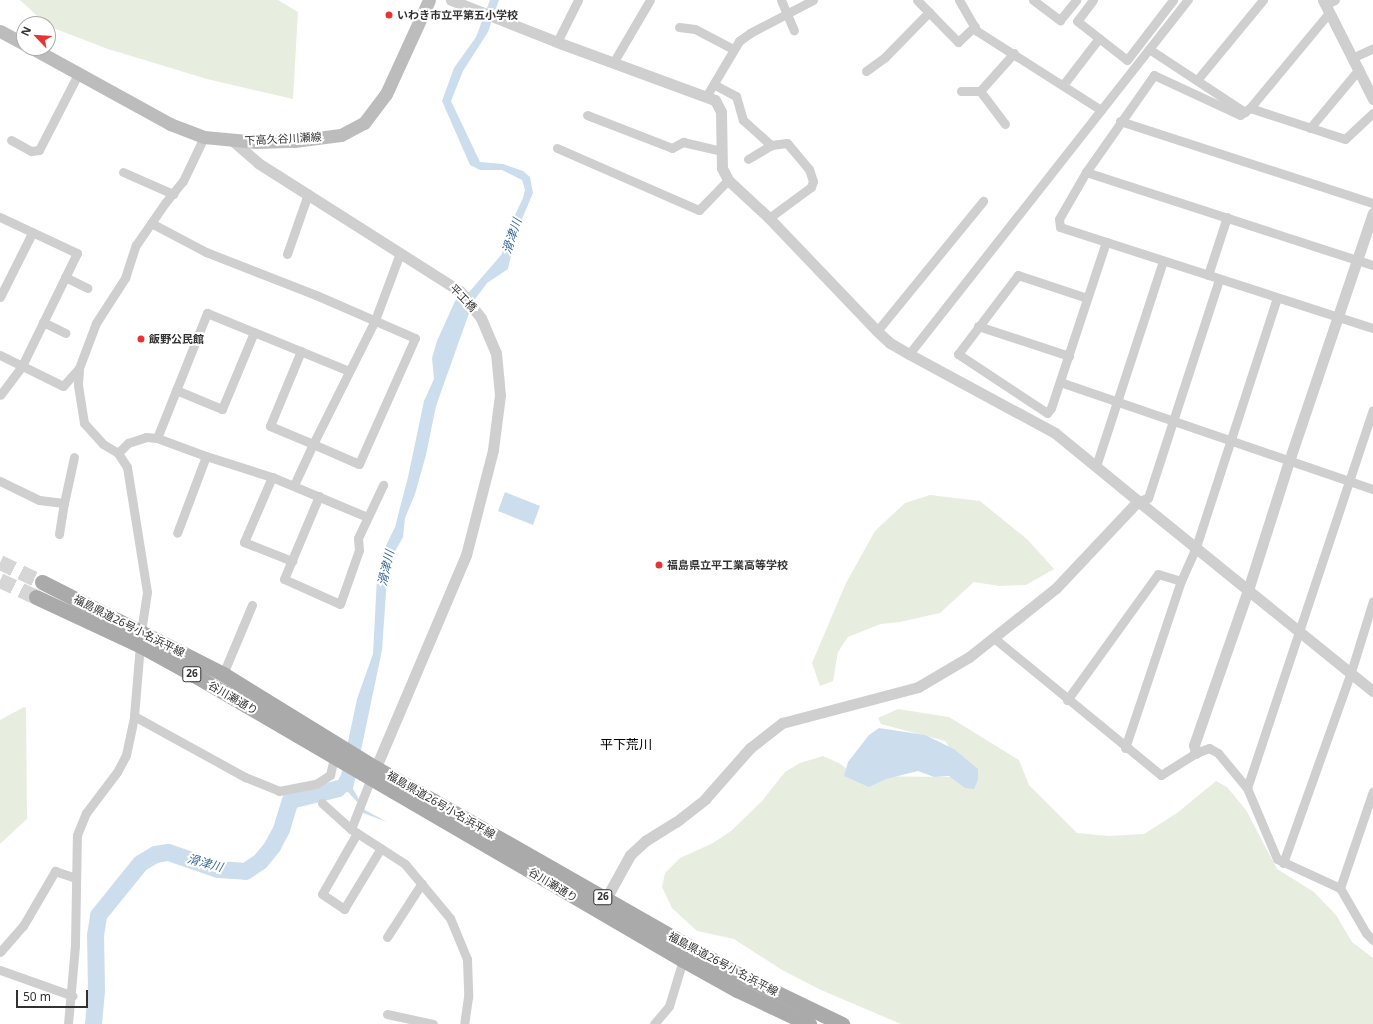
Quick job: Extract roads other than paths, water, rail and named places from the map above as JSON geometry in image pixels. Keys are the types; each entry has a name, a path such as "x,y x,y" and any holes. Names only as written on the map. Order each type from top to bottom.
{"main road":[{"name":"下高久谷川瀬線","path":"46,56 170,124 204,136 233,141 294,141 340,135 358,127 386,94 429,0"},
{"path":"0,31 16,40"},
{"name":"福島県道26号小名浜平線","path":"42,582 141,639 223,674 339,755 606,898 736,973 814,1021 842,1024"},
{"name":"谷川瀬通り","path":"36,597 141,639 339,755"},
{"name":"谷川瀬通り","path":"370,771 598,912 683,960 743,993 814,1021"}],"street":[{"path":"451,0 613,63 707,95 720,105 722,168 728,180 769,218 890,343 1034,419 1096,466 1373,691"},
{"path":"557,42 578,0"},
{"path":"613,63 650,0"},
{"path":"781,0 794,30"},
{"path":"707,95 715,85 733,49 750,33 813,0"},
{"path":"917,0 958,42 975,26"},
{"path":"959,0 977,31 1014,53 1101,110"},
{"path":"1033,0 1060,20 1076,0"},
{"path":"1093,0 1077,21 1127,60 1173,0"},
{"path":"909,354 1188,0"},
{"path":"1197,80 1263,0"},
{"path":"1336,0 1325,6 1247,110 1240,115 1154,75 1120,121 1086,172 1059,219 1060,227 1338,318 1373,328"},
{"path":"1325,6 1359,69 1373,99"},
{"path":"866,71 886,57 929,12"},
{"path":"679,27 695,29 733,49"},
{"path":"1063,85 1099,38"},
{"path":"1352,58 1373,48"},
{"path":"1149,49 1247,110 1345,139 1373,113"},
{"path":"961,91 980,91 1014,53"},
{"path":"1310,128 1359,69"},
{"path":"11,140 31,151 39,150 78,74"},
{"path":"715,85 736,96 743,120 771,145"},
{"path":"980,91 1005,124"},
{"path":"587,115 672,148 683,142 721,151"},
{"path":"1120,121 1373,203"},
{"path":"68,1024 73,996 76,835 86,813 117,772 126,755 134,716 147,592 127,467 118,453 103,444 84,423 78,384 79,368 96,323 121,285 136,245 183,181 204,136"},
{"name":"平工橋","path":"233,141 258,163 444,279 460,291 481,318 496,353 500,395 493,450 480,507 466,555 370,771"},
{"path":"748,159 771,145 787,143 809,169 813,181 810,187 769,218"},
{"path":"557,148 699,210 728,180"},
{"path":"123,172 173,194"},
{"path":"1086,172 1373,264"},
{"path":"287,254 308,194"},
{"path":"877,331 983,201"},
{"path":"1196,753 1194,745 1248,590 1289,461 1373,213"},
{"path":"0,216 77,253 22,366 0,395"},
{"path":"1208,275 1227,217"},
{"path":"151,223 206,252 375,320 415,338 359,464 270,426 300,351"},
{"path":"0,297 32,232"},
{"path":"1087,298 1018,275 958,354 1047,413 1051,408 1069,356 1106,242"},
{"path":"294,485 375,320 400,252"},
{"path":"1096,466 1163,261"},
{"path":"65,277 88,288"},
{"path":"598,912 630,855 645,841 676,822 705,799 750,748 782,723 918,687 969,657 1056,588 1138,501 1148,498 1219,279"},
{"path":"1125,748 1181,581 1196,547 1229,440 1277,298"},
{"path":"157,438 207,313 349,371"},
{"path":"43,322 66,333"},
{"path":"978,326 1069,356"},
{"path":"176,390 222,409 254,332"},
{"path":"0,355 63,386 79,368"},
{"path":"1060,382 1373,489"},
{"path":"1247,788 1301,633 1373,410"},
{"path":"118,453 128,443 138,438 157,438 294,485 367,517"},
{"path":"177,534 206,456"},
{"path":"59,534 74,457"},
{"path":"272,477 244,542 292,561"},
{"path":"0,481 38,500 64,503"},
{"path":"319,496 284,579 340,604 358,550 358,538 383,485"},
{"path":"1067,700 1158,574 1181,581"},
{"path":"1283,863 1351,672 1373,601"},
{"path":"223,674 252,605"},
{"path":"994,638 1125,748 1161,775 1196,753 1209,748 1218,753 1247,788 1277,859 1340,888 1366,933 1373,940"},
{"path":"134,716 245,777 279,791 316,784 330,775 339,755"},
{"path":"370,771 354,831 322,894 344,909 381,848"},
{"path":"1340,888 1373,791"},
{"path":"322,803 354,831 405,864 450,918 467,959 468,996 464,1024"},
{"path":"0,952 23,926 55,871 75,878"},
{"path":"387,937 422,883"},
{"path":"654,1024 669,1006 683,960"},
{"path":"0,970 73,996"},
{"path":"387,1014 433,1024"}],"water":[{"path":"490,0 499,0 488,32 463,71 451,101 480,162 503,164 523,171 530,177 533,193 516,233 508,269 487,283 473,302 436,406 426,455 415,494 405,518 403,537 388,564 382,650 353,789 365,810 387,822 363,813 358,803 348,792 317,798 314,789 337,782 341,775 357,699 373,654 377,577 382,554 395,527 408,477 424,401 434,379 432,358 437,341 455,301 470,291 502,254 505,236 523,198 525,190 522,180 502,170 480,170 470,165 442,101 454,68 476,37"},
{"path":"505,492 540,506 533,525 498,511"},
{"path":"879,728 925,735 954,749 978,769 978,780 974,789 965,788 949,776 934,777 918,771 886,779 869,787 844,776 848,762 869,735"}],"waterway":[{"name":"滑津川","path":"93,1024 96,990 95,935 98,915 140,863 155,854 168,852 218,869 245,871 260,861 272,846 281,829 290,800 338,788"}],"tunnel":[{"path":"0,562 42,582"},
{"path":"0,580 36,597"}],"place":[{"name":"いわき市立平第五小学校","path":"389,15"},
{"name":"飯野公民館","path":"141,339"},
{"name":"福島県立平工業高等学校","path":"659,565"}],"district":[{"name":"平下荒川","path":"626,744"}]}
